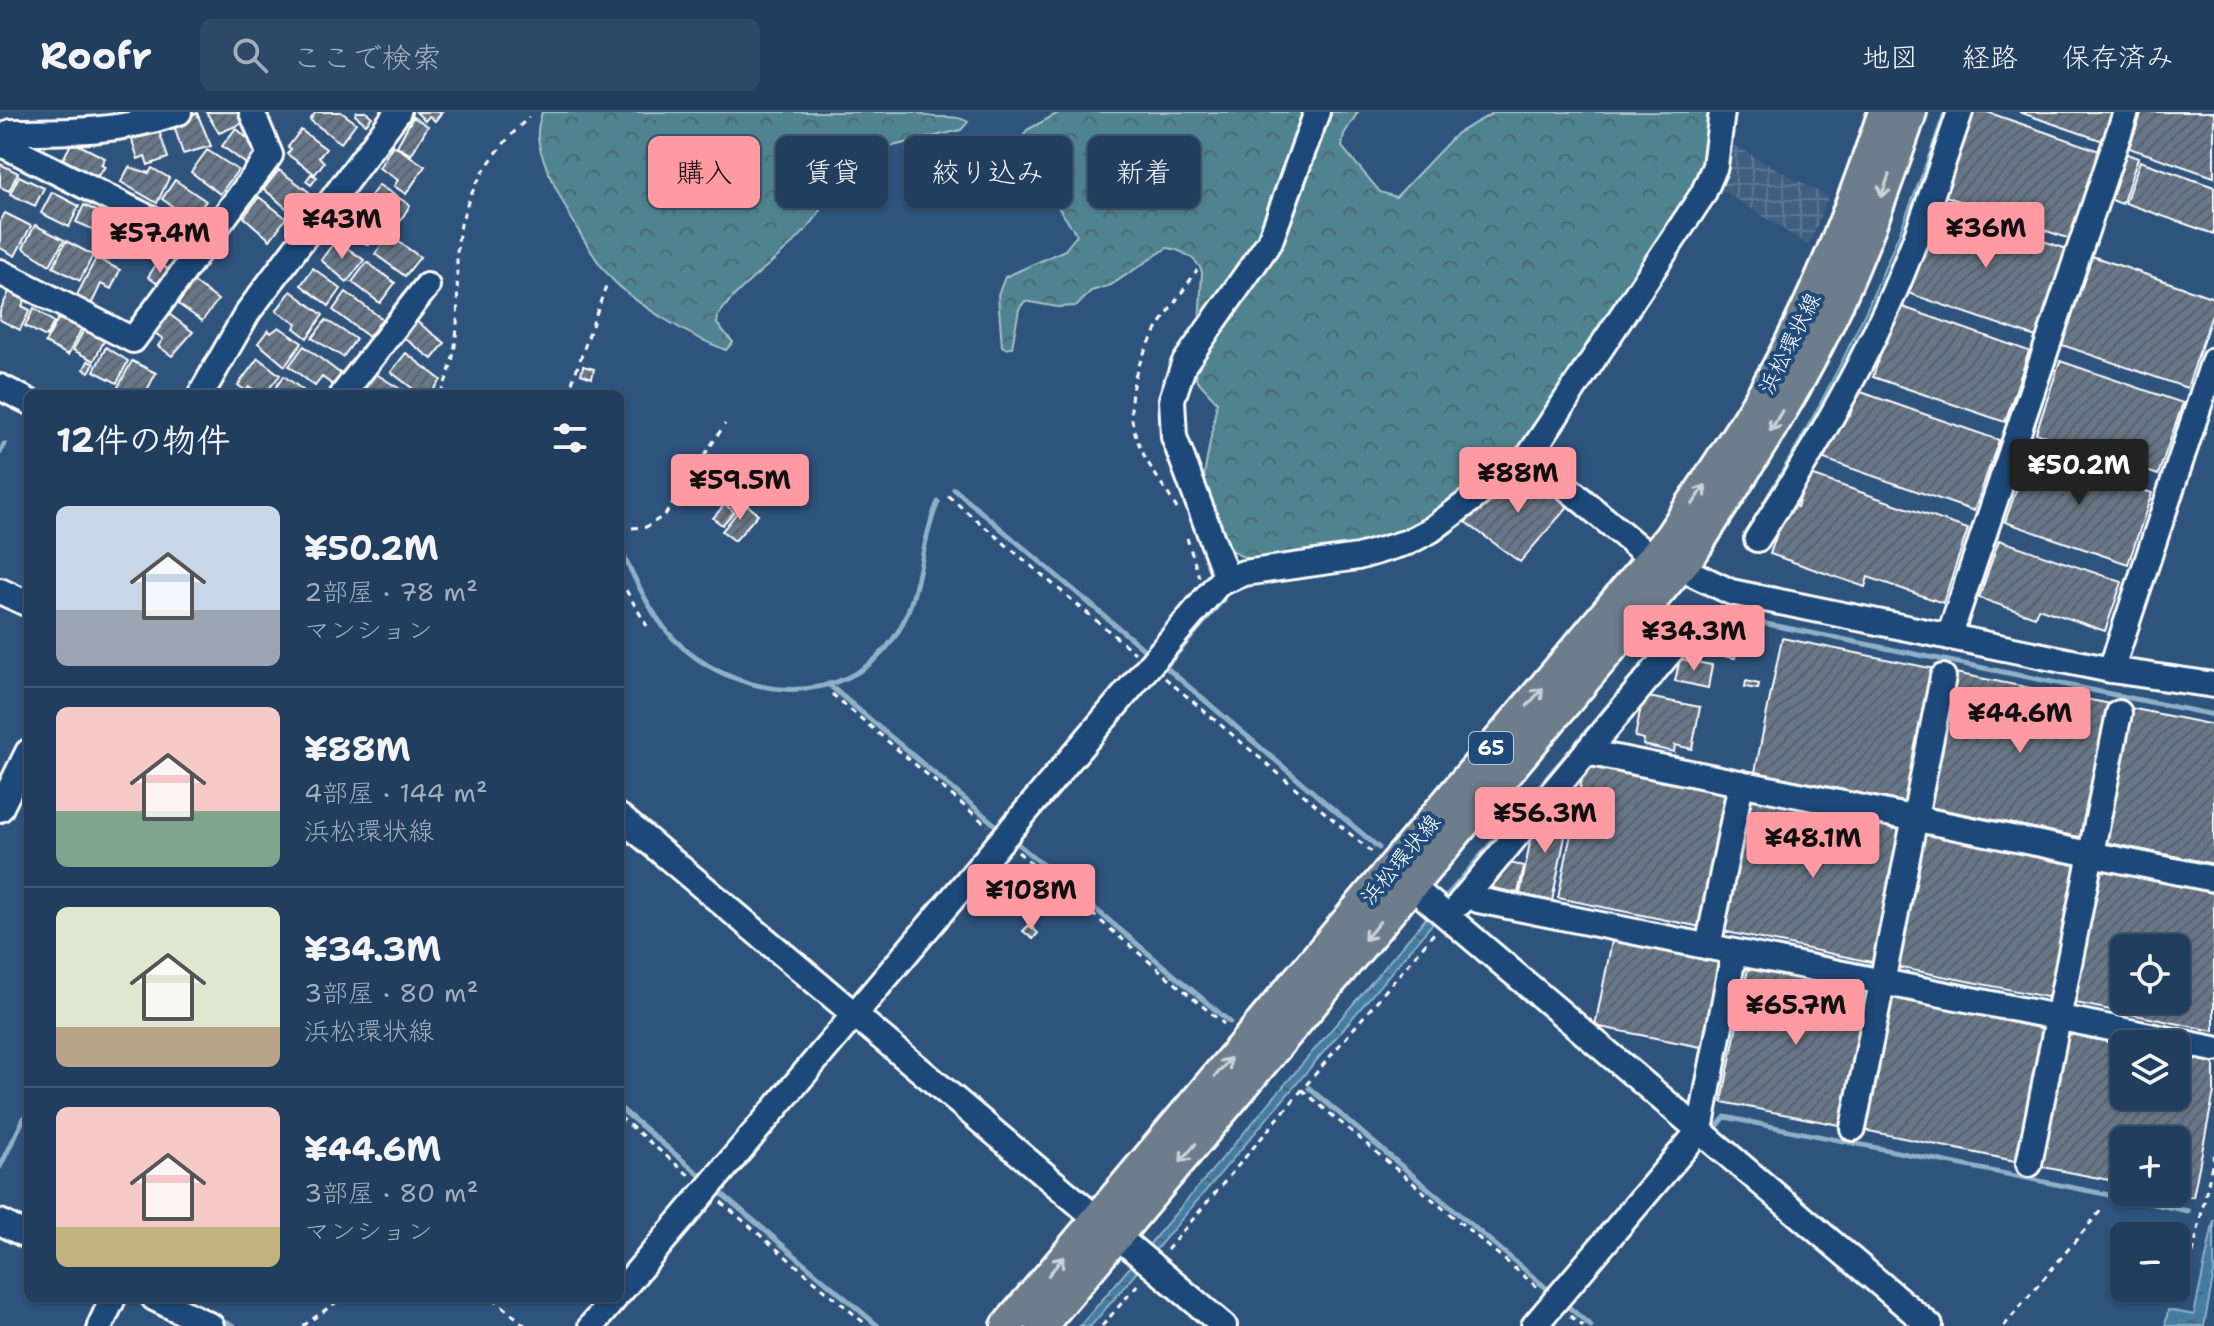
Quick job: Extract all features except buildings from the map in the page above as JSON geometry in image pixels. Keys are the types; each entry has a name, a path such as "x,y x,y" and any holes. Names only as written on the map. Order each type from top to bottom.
{"main road":[{"name":"浜松環状線","path":"1668,562 1793,338 1839,239 1884,112"},
{"name":"浜松環状線","path":"1041,1326 1130,1247 1425,897 1668,562 1767,435 1809,362 1862,248 1911,112"},
{"name":"浜松環状線","path":"1007,1326 1130,1247"}],"street":[{"path":"179,112 100,131 11,132 2,144 201,248"},
{"path":"0,272 133,340 270,155 252,112"},
{"path":"209,390 248,312 398,112"},
{"path":"1227,579 1174,437 1172,399 1184,364 1270,241 1317,112"},
{"path":"624,1287 1210,593 1227,579 1358,557 1408,542 1431,530 1529,456 1703,194 1715,166 1722,112"},
{"path":"1757,539 1822,434 1869,345 1916,239 1960,112"},
{"path":"1949,637 2126,112"},
{"path":"346,390 427,286"},
{"path":"2111,670 2214,360"},
{"path":"0,387 24,399"},
{"path":"1529,456 1639,548 1731,592 2111,670 2214,685"},
{"path":"0,591 24,602"},
{"path":"1425,897 1469,892 1690,628"},
{"path":"1853,1128 1943,677"},
{"path":"2029,1164 2119,713"},
{"path":"1586,752 2214,879"},
{"path":"0,809 24,760"},
{"path":"1708,947 1741,783"},
{"path":"624,820 1224,1326"},
{"path":"1469,892 1478,900 2214,1049"},
{"path":"1425,897 1930,1326"},
{"path":"1534,1326 1700,1130 1734,952"},
{"path":"0,1222 24,1234"},
{"path":"100,1326 111,1302"},
{"path":"162,1302 211,1326"},
{"path":"591,1326 612,1302"}],"path":[{"path":"441,390 457,342 457,252 471,196 487,161 529,117"},
{"path":"569,390 606,286"},
{"path":"624,529 646,527 665,515 725,424"},
{"path":"948,496 1425,897 1302,1090 1130,1247 1102,1326"},
{"path":"624,587 647,626"},
{"path":"832,694 1224,1024"},
{"path":"1302,1090 1583,1326"},
{"path":"624,1120 868,1326"},
{"path":"2190,1268 2214,1155"},
{"path":"2004,1326 2102,1209"},
{"path":"303,1326 336,1302"},
{"path":"498,1302 526,1326"}],"shaded area":[{"path":"1728,142 1828,197 1809,246 1716,186"}],"green space":[{"path":"542,112 917,112 968,122 961,130 935,136 904,136 904,143 888,147 888,136 776,136 776,208 821,208 803,233 740,290 718,316 717,324 733,342 726,350 681,329 649,309 611,278 567,210 541,150 538,127"},
{"path":"1060,112 1358,112 1344,134 1342,147 1380,192 1396,197 1457,133 1495,112 1714,112 1713,134 1696,191 1521,451 1447,510 1381,544 1255,561 1227,546 1208,500 1204,476 1217,402 1196,379 1202,272 1193,259 1167,248 1111,285 1091,291 1077,306 1057,307 1025,301 1019,309 1012,347 1007,349 1002,346 998,295 1005,277 1065,250 1077,235 1059,208 1072,208 1072,136 1023,136 1027,130"}],"water":[{"path":"1944,112 1953,112 1882,303 1770,506 1763,502 1818,408 1865,313 1907,215"},
{"path":"1655,648 1662,653 1091,1326 1080,1326"},
{"path":"2214,1220 2214,1273 2204,1326 2165,1326 2168,1310 2194,1315"}],"waterway":[{"path":"2213,342 2214,338"},
{"path":"0,453 4,444"},
{"path":"954,489 1147,652"},
{"path":"624,556 656,617 672,637 696,658 724,674 755,685 786,689 817,687 847,678 874,661 896,635 911,603 938,502"},
{"path":"1165,668 1223,600"},
{"path":"1723,615 2214,715"},
{"path":"1162,664 1379,848"},
{"path":"828,684 999,828"},
{"path":"1013,840 1230,1022"},
{"path":"1309,1088 1551,1292"},
{"path":"624,1111 700,1175"},
{"path":"1715,1129 1725,1117 2188,1211"},
{"path":"0,1167 24,1118"},
{"path":"721,1193 878,1326"},
{"path":"1565,1304 1591,1326"},
{"path":"216,1318 233,1326"}]}
